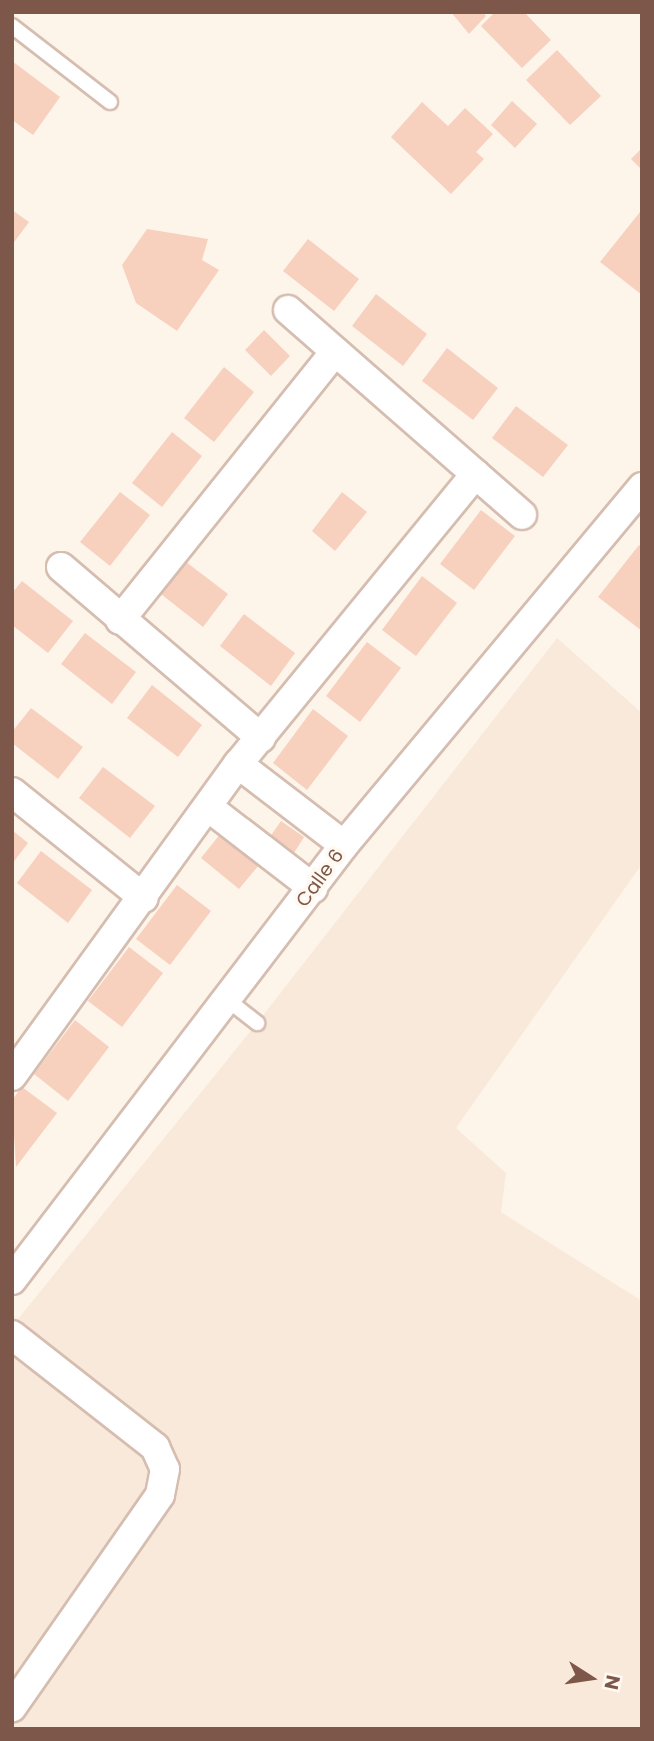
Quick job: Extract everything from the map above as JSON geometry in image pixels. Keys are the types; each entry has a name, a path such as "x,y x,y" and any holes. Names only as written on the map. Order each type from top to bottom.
{"street":[{"path":"288,310 522,515"},
{"path":"120,620 335,352"},
{"path":"12,1076 144,898 238,764 475,474"},
{"name":"Calle 6","path":"12,1280 229,1001 344,845 642,488"},
{"path":"61,567 261,738"},
{"path":"238,764 344,845"},
{"path":"12,792 144,898"},
{"path":"208,807 313,888"},
{"path":"12,1335 155,1447 165,1469 160,1495 12,1707"}],"lane":[{"path":"12,26 110,102"},
{"path":"229,1001 257,1023"}],"shaded area":[{"path":"557,638 642,713 642,864 456,1128 506,1173 501,1212 642,1301 642,1729 12,1729 12,1316 18,1319 257,1023"}],"building":[{"path":"451,12 483,12 486,16 469,34"},
{"path":"495,12 524,12 551,40 522,68 481,26"},
{"path":"557,50 601,96 570,125 526,80"},
{"path":"12,61 60,97 33,135 12,120"},
{"path":"512,101 537,124 515,148 491,125"},
{"path":"422,102 448,126 465,108 493,134 476,152 484,159 451,194 391,137"},
{"path":"642,148 642,170 631,159"},
{"path":"12,210 29,222 12,245"},
{"path":"640,212 642,214 642,295 600,262"},
{"path":"147,229 208,239 202,260 219,270 177,331 136,303 122,265"},
{"path":"308,239 359,279 334,311 283,271"},
{"path":"376,294 427,334 403,366 352,326"},
{"path":"264,330 290,356 271,376 245,350"},
{"path":"447,348 498,388 473,420 422,381"},
{"path":"224,367 254,392 214,442 184,418"},
{"path":"516,406 568,445 543,477 492,438"},
{"path":"172,432 202,456 162,507 132,483"},
{"path":"120,492 150,515 110,566 80,542"},
{"path":"342,492 367,512 335,551 312,531"},
{"path":"481,510 515,536 474,590 440,564"},
{"path":"639,545 642,547 642,631 598,597"},
{"path":"177,555 228,594 203,627 152,587"},
{"path":"422,576 457,603 416,656 382,630"},
{"path":"22,581 73,621 48,653 12,625 12,593"},
{"path":"244,614 295,653 271,686 220,646"},
{"path":"85,633 136,672 112,704 61,664"},
{"path":"367,642 401,668 360,722 326,696"},
{"path":"152,685 202,725 178,757 127,718"},
{"path":"31,708 83,747 58,779 12,743 12,732"},
{"path":"313,709 348,736 307,790 273,763"},
{"path":"103,767 155,806 130,838 79,798"},
{"path":"281,821 304,837 289,861 265,844"},
{"path":"225,828 264,859 239,889 201,858"},
{"path":"12,830 28,843 12,864"},
{"path":"41,851 92,890 68,923 17,883"},
{"path":"177,885 211,911 170,965 136,939"},
{"path":"129,947 163,973 122,1027 88,1001"},
{"path":"75,1020 109,1047 68,1101 34,1074"},
{"path":"22,1087 57,1113 16,1167 12,1100"}]}
